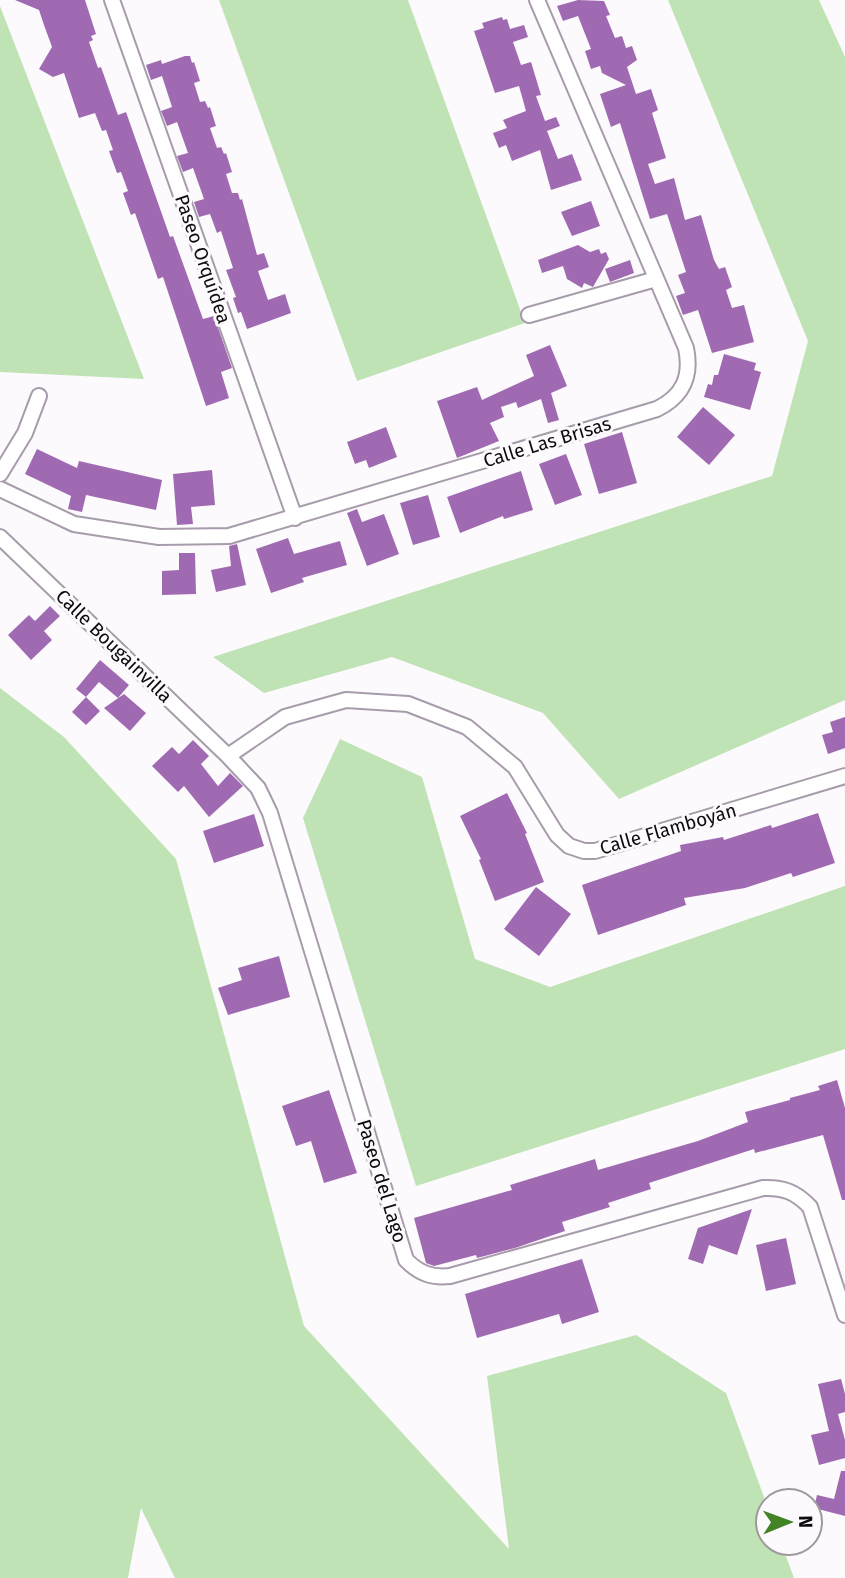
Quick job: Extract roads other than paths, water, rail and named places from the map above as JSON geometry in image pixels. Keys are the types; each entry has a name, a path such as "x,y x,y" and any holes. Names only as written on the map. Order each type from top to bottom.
{"street":[{"name":"Paseo Orquídea","path":"112,0 295,518"},
{"name":"Calle Las Brisas","path":"0,489 74,524 159,537 229,536 657,409 671,402 681,392 687,378 689,363 686,348 537,0"},
{"path":"529,315 656,279"},
{"path":"0,474 25,433 39,396"},
{"name":"Calle Bougainvilla","path":"0,537 228,756"},
{"name":"Calle Flamboyán","path":"228,756 285,718 294,715 346,700 408,704 467,727 514,767 557,835 569,846 584,851 595,851 845,776"},
{"name":"Paseo del Lago","path":"228,756 258,788 270,813 406,1260 415,1268 438,1277 450,1276 763,1188 776,1187 801,1197 810,1207 845,1315"}]}
